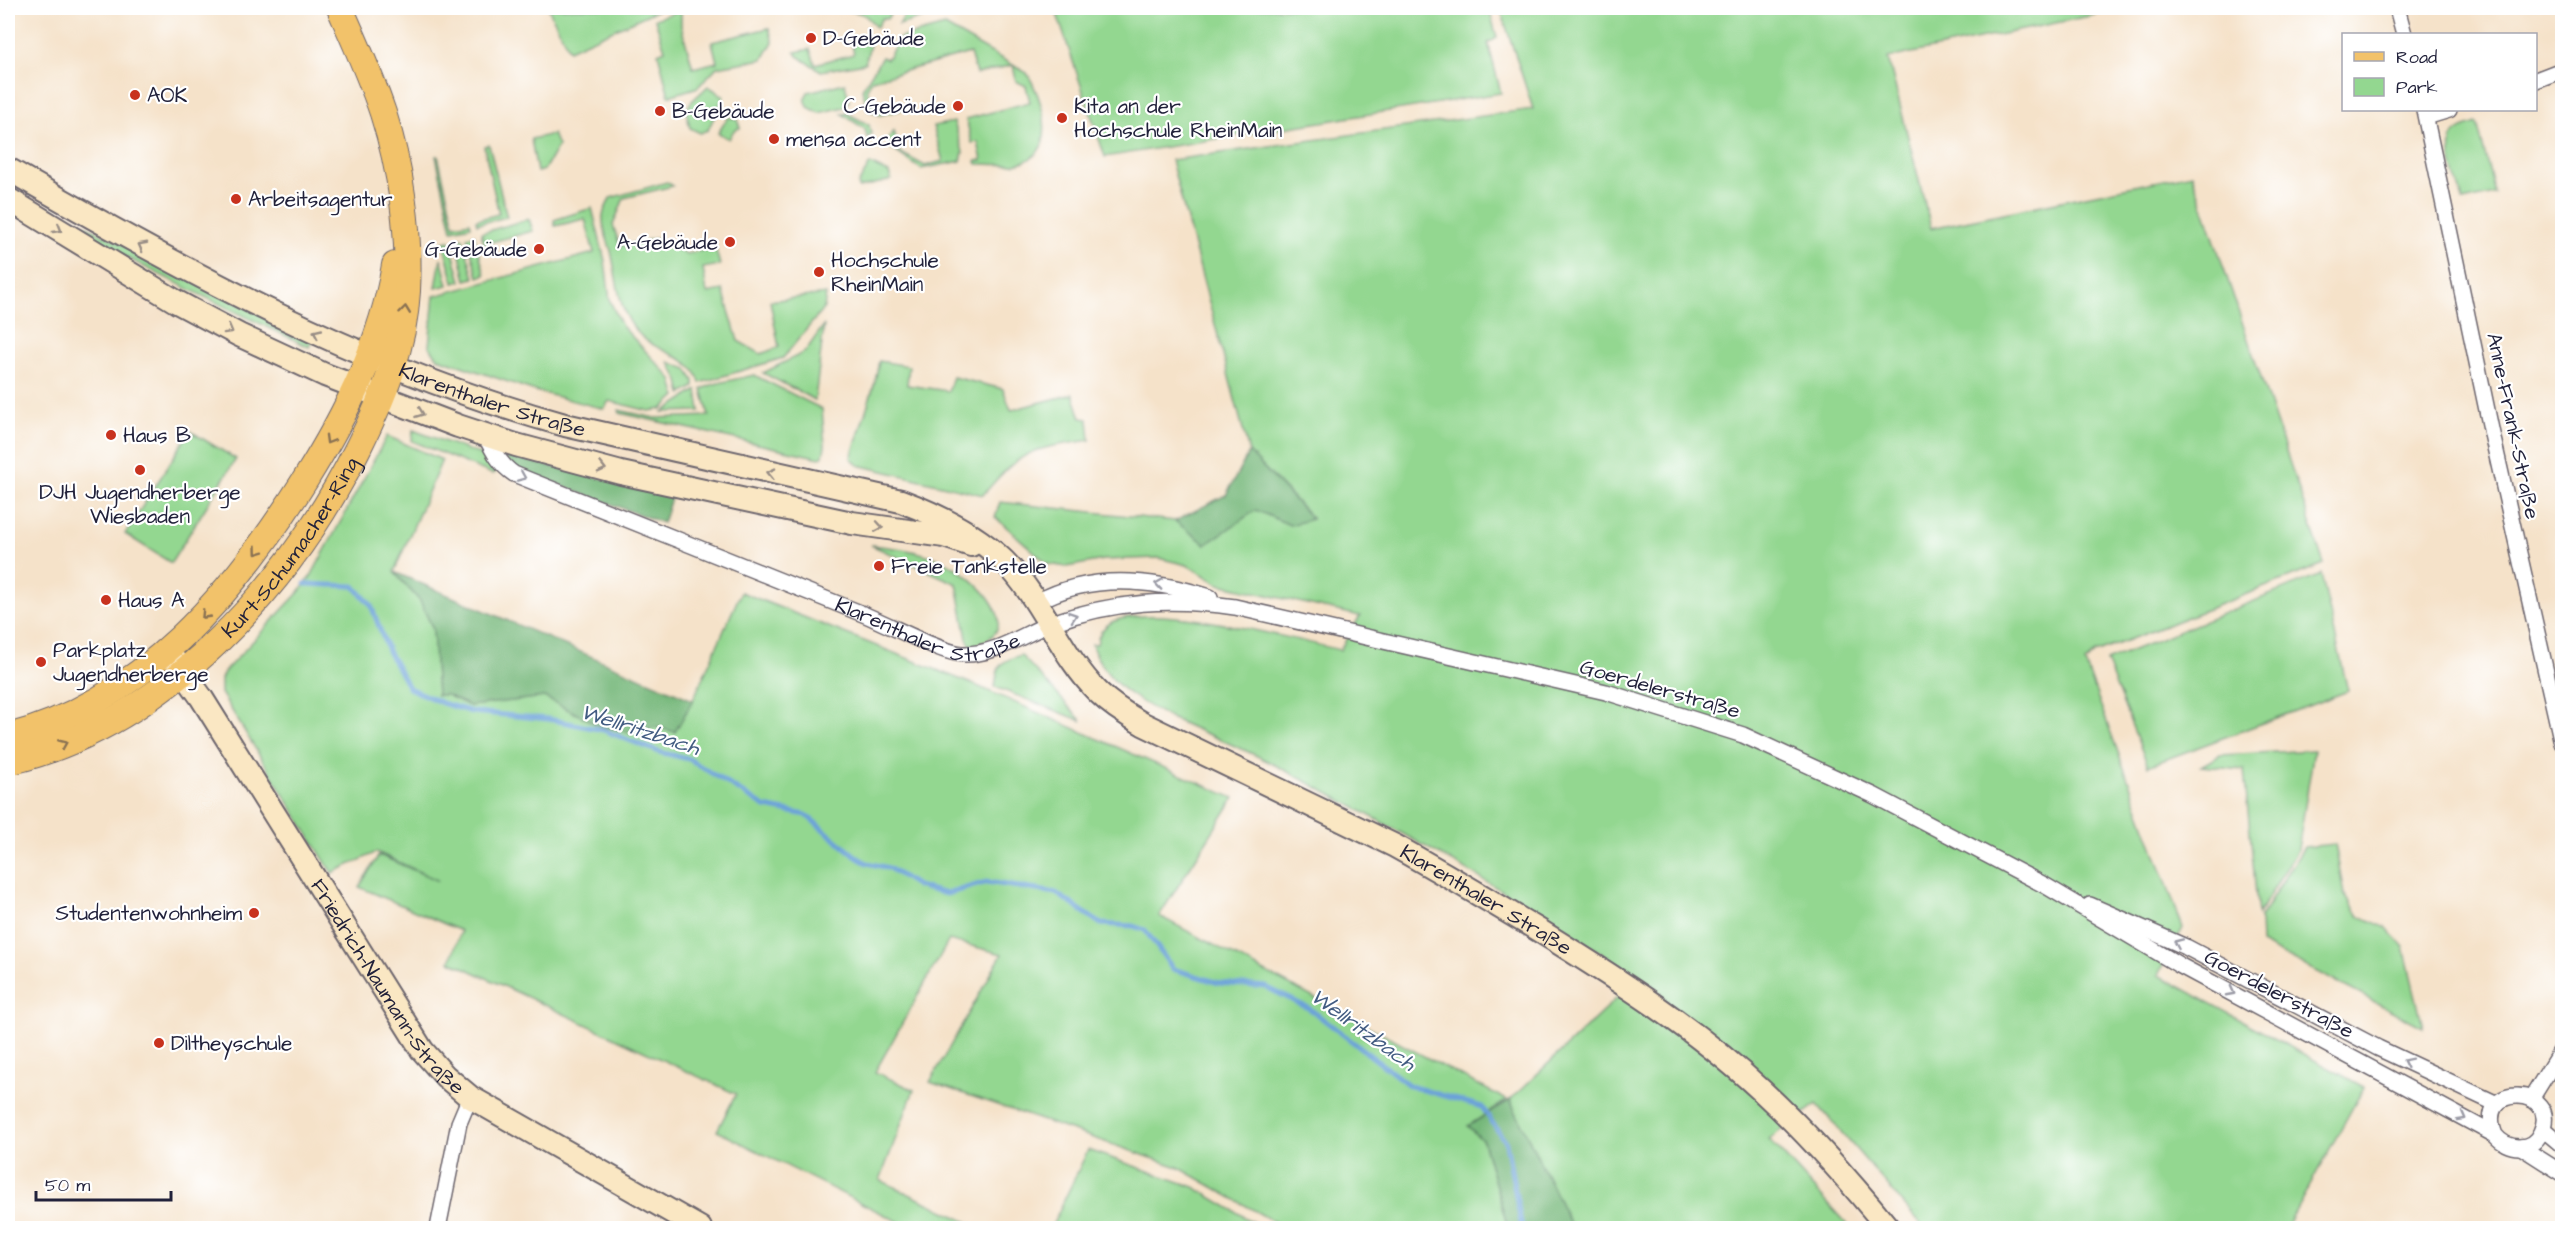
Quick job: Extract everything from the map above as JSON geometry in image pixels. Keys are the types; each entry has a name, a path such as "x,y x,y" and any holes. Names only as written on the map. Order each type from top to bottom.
{"main road":[{"name":"Kurt-Schumacher-Ring","path":"8,740 54,748 89,733 142,701 183,671 232,626 288,563 345,475 382,398 393,367 406,293 406,241 403,211 395,156 383,112 339,8"},
{"name":"Klarenthaler Straße","path":"8,169 126,238 187,270 274,314 393,367 476,398 565,425 901,501 956,526 1003,561 1037,602 1097,691 1127,714 1433,867 1590,962 1660,1009 1761,1090 1821,1150 1888,1228"},
{"name":"Klarenthaler Straße","path":"8,199 177,302 229,330 274,353 382,398 516,445 621,473 852,523 944,536 984,550 1003,561"},
{"name":"Kurt-Schumacher-Ring","path":"8,740 83,709 140,672 168,650 203,617 239,578 277,525 312,469 357,388 370,357 392,281 403,211"},
{"name":"Friedrich-Naumann-Straße","path":"168,650 422,1050 445,1076 470,1096 700,1228"}],"street":[{"path":"2397,8 2404,33"},
{"path":"2537,79 2562,70"},
{"path":"2425,113 2441,111"},
{"name":"Anne-Frank-Straße","path":"2425,113 2492,434 2562,743"},
{"name":"Klarenthaler Straße","path":"485,435 495,456 504,468 514,474 956,654 984,653 1050,624"},
{"name":"Goerdelerstraße","path":"1037,602 1069,588 1132,581 1179,587 1235,607"},
{"name":"Goerdelerstraße","path":"1050,624 1092,610 1150,602 1192,602 1235,607 1606,692 1743,735 1873,795 2046,886 2179,965 2495,1135 2506,1144 2520,1147 2562,1173"},
{"name":"Goerdelerstraße","path":"2046,886 2186,947 2378,1048 2497,1104"},
{"path":"2531,1099 2562,1049"},
{"path":"438,1228 459,1124 470,1096"},
{"path":"2495,1135 2491,1119 2497,1104 2510,1096 2525,1096 2531,1099 2542,1112 2543,1129 2534,1141 2520,1147"},
{"path":"2543,1129 2562,1145"}],"green space":[{"path":"548,8 657,8 658,10 569,50"},
{"path":"863,8 894,8 887,19 882,18 876,28 865,15 848,11"},
{"path":"908,8 926,8 928,16 899,25"},
{"path":"1055,8 1489,8 1497,38 1488,43 1501,93 1105,157"},
{"path":"1500,8 2128,8 1888,58 1931,228 2192,174 2324,564 2095,653 2085,663 2183,928 2158,975 2364,1087 2286,1228 1924,1228 1817,1104 1769,1139 1850,1228 1572,1228 1510,1100 1638,978 1504,892 1412,839 1273,764 1181,723 1146,704 1112,679 1092,644 1097,644 1102,631 1112,622 1132,617 1159,616 1224,624 1340,650 1360,616 1219,584 1187,565 1158,558 1103,560 1067,567 1048,564 995,517 1000,502 1175,521 1206,544 1256,510 1290,525 1312,518 1249,452 1171,160 1533,109"},
{"path":"681,10 681,26 693,68 717,62 712,42 769,28 773,42 763,59 717,67 698,87 669,96 658,53 665,50 655,19"},
{"path":"945,26 1027,73 1038,96 1044,123 1044,136 1040,148 1032,157 1014,164 977,164 976,161 982,160 978,142 972,143 966,119 1030,102 1026,86 1016,81 1013,65 976,74 970,53 872,80 867,89 874,110 899,102 901,110 880,115 868,110 862,89 882,57 887,59 900,38"},
{"path":"851,40 870,45 865,63 821,71 797,56 795,52 810,49 815,64 854,54"},
{"path":"845,83 849,101 844,107 819,113 808,107 805,98 808,92"},
{"path":"708,86 724,96 708,130 700,133 690,128 686,111 691,102"},
{"path":"847,113 869,125 871,134 867,138 865,129 842,114"},
{"path":"728,117 737,119 740,128 734,130 729,139 718,133"},
{"path":"954,122 963,152 961,161 921,169 892,149 887,140 894,131 899,152 925,166 943,161 933,126"},
{"path":"2477,123 2495,194 2463,201 2454,168 2451,142 2457,131"},
{"path":"553,134 558,146 544,170 537,172 531,139"},
{"path":"489,145 507,217 477,224 476,220 499,214 484,146"},
{"path":"436,156 438,156 454,225 470,222 471,226 452,230"},
{"path":"870,164 889,173 891,180 859,188 858,184"},
{"path":"667,182 673,186 624,198 613,225 620,246 657,238 687,254 715,247 720,265 703,268 707,293 723,290 738,341 761,354 779,347 770,301 826,294 824,308 783,358 700,383 690,366 648,342 633,327 620,296 603,215 610,198"},
{"path":"48,207 312,340 309,347 109,248 45,211"},
{"path":"592,208 605,261 610,301 622,326 672,379 676,396 662,409 649,411 609,401 604,409 535,391 438,358 429,346 434,296 594,253 585,219 555,226 554,220"},
{"path":"529,219 533,231 484,244 481,233"},
{"path":"474,235 485,275 478,277 467,237"},
{"path":"463,238 474,278 466,280 456,239"},
{"path":"450,241 461,281 454,283 443,242"},
{"path":"441,258 448,285 436,288"},
{"path":"824,325 815,400 763,373 805,352"},
{"path":"879,361 909,366 907,385 948,391 953,377 1003,389 1011,410 1073,394 1081,418 1088,419 1090,440 1054,446 1029,454 1008,468 983,495 858,465 851,458 875,382"},
{"path":"669,362 687,369 694,381 694,387 682,394 679,381"},
{"path":"754,375 822,409 825,446 823,456 820,458 620,413 619,410 655,418 709,416 702,389"},
{"path":"697,390 700,411 663,412"},
{"path":"413,430 490,458 495,473 492,474 412,441"},
{"path":"190,431 236,459 171,563 125,534"},
{"path":"387,436 442,460 394,572 420,601 433,629 437,695 447,695 470,706 544,697 600,726 633,733 655,727 675,732 693,700 741,592 977,686 1234,798 1159,916 1507,1100 1468,1126 1483,1141 1508,1228 1285,1228 1178,1167 930,1082 1002,954 949,940 875,1072 914,1090 880,1180 980,1228 911,1228 717,1131 736,1094 450,961 461,931 359,887 379,855 439,881 377,852 332,873 221,693 221,679 224,672 299,592 311,576"},
{"path":"1249,452 1312,519 1290,525 1256,510 1206,544 1175,521 1226,495"},
{"path":"503,455 672,495 663,523 512,468"},
{"path":"871,545 920,553 959,570 984,592 993,604 998,617 997,629 989,639 971,646 967,639 957,584"},
{"path":"394,572 693,700 675,732 655,727 633,733 600,726 544,697 470,706 447,695 437,695 433,629 420,601"},
{"path":"2321,574 2348,691 2148,766 2106,661"},
{"path":"1021,655 1082,721 995,687 1001,665"},
{"path":"2314,750 2298,849 2258,915 2244,770 2201,766 2220,755"},
{"path":"2335,844 2344,894 2359,916 2387,928 2404,947 2423,1027 2261,943 2260,918 2304,847"},
{"path":"1510,1100 1572,1228 1508,1228 1483,1141 1468,1126"},
{"path":"1088,1150 1194,1187 1263,1228 1051,1228"}],"waterway":[{"name":"Wellritzbach","path":"305,584 354,586 371,605 388,651 409,688 442,703 472,712 548,719 603,730 659,752 689,759 765,807 806,815 858,858 867,863 889,868 917,886 946,894 987,882 1056,893 1101,924 1133,926 1145,930 1173,969 1219,983 1266,987 1310,1009 1410,1086 1482,1107 1506,1143 1522,1228"}],"place":[{"name":"D-Gebäude","path":"811,38"},
{"name":"AOK","path":"135,95"},
{"name":"C-Gebäude","path":"958,106"},
{"name":"B-Gebäude","path":"660,111"},
{"name":"Kita an der Hochschule RheinMain","path":"1062,118"},
{"name":"mensa accent","path":"774,139"},
{"name":"Arbeitsagentur","path":"236,199"},
{"name":"A-Gebäude","path":"730,242"},
{"name":"G-Gebäude","path":"539,249"},
{"name":"Hochschule RheinMain","path":"819,272"},
{"name":"Haus B","path":"111,435"},
{"name":"DJH Jugendherberge Wiesbaden","path":"140,470"},
{"name":"Freie Tankstelle","path":"879,566"},
{"name":"Haus A","path":"106,600"},
{"name":"Parkplatz Jugendherberge","path":"41,662"},
{"name":"Studentenwohnheim","path":"254,913"},
{"name":"Diltheyschule","path":"159,1043"}]}
